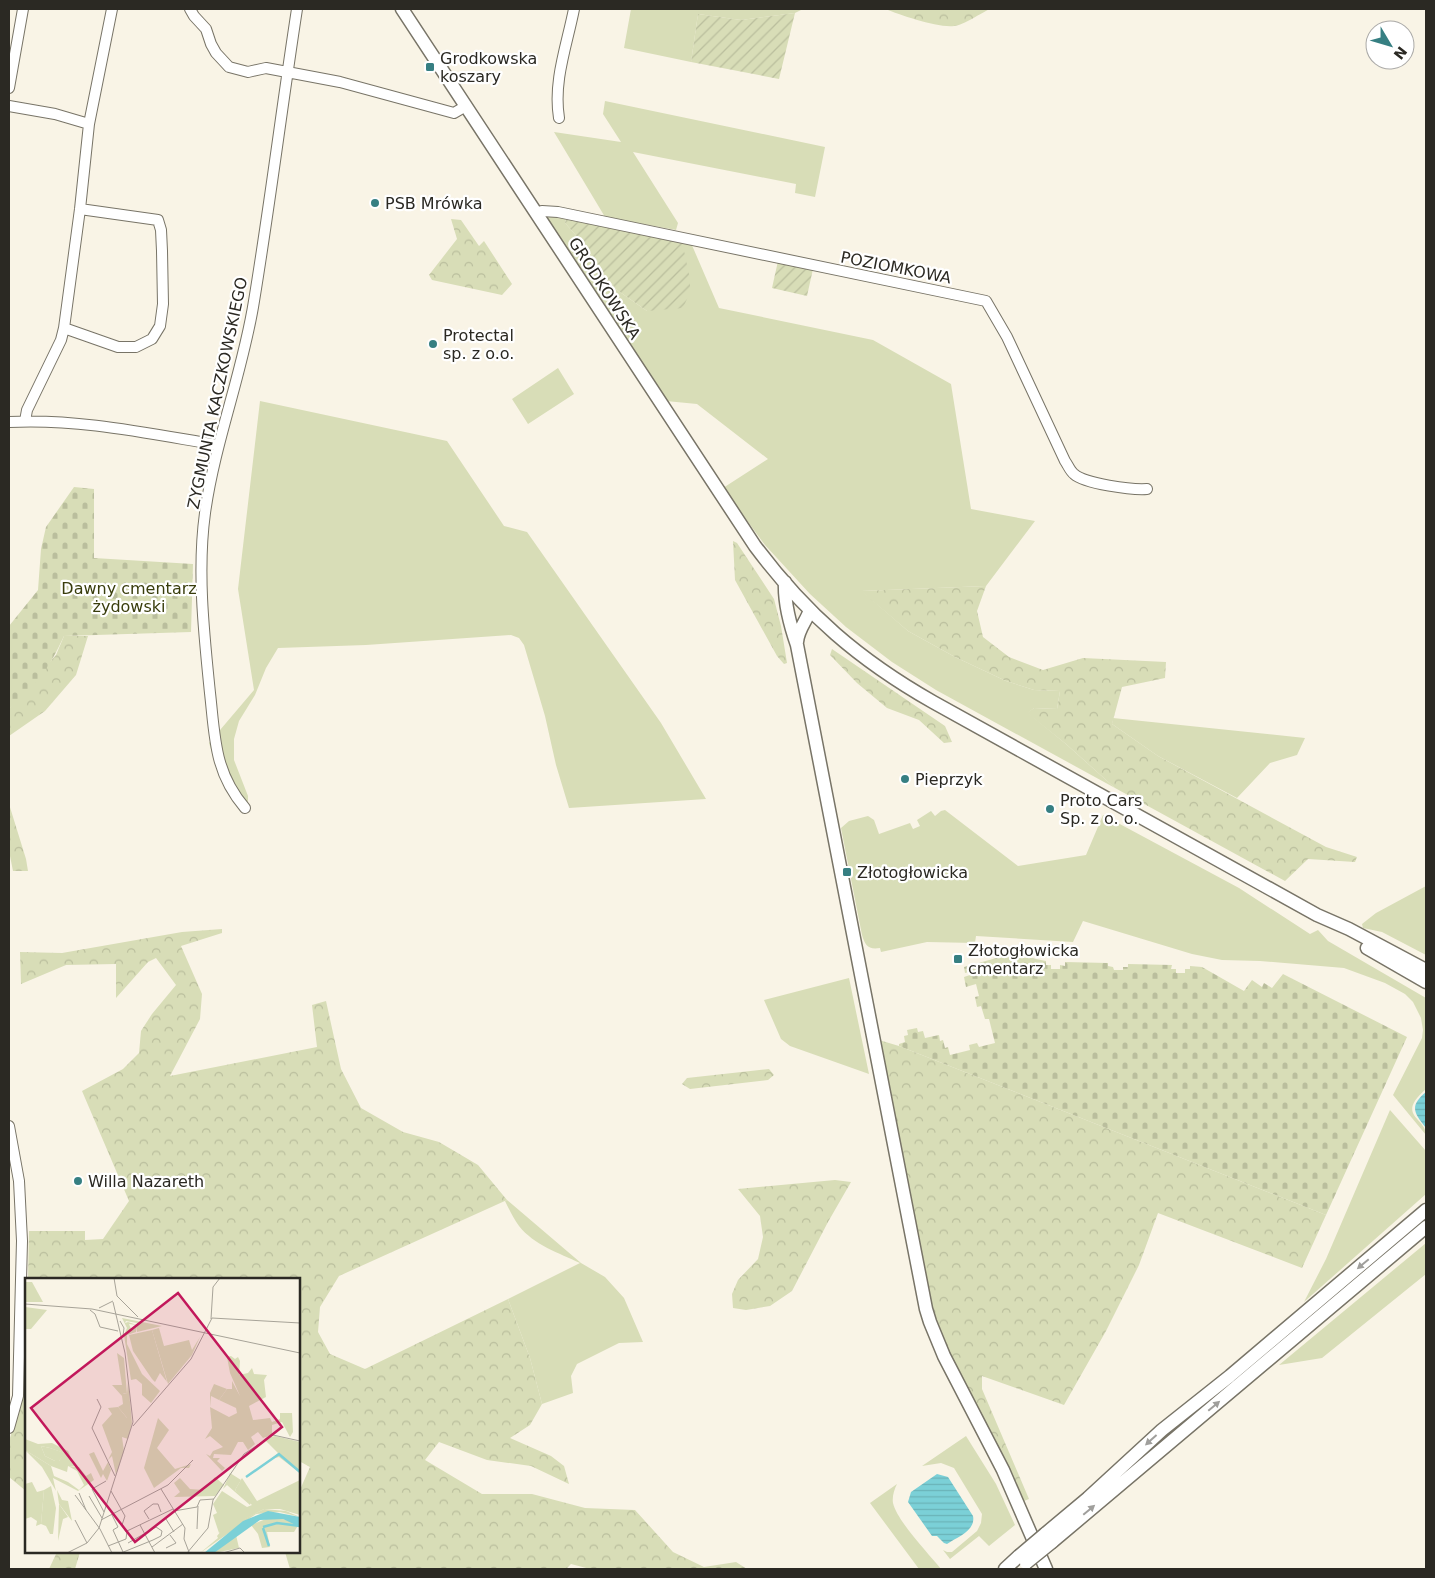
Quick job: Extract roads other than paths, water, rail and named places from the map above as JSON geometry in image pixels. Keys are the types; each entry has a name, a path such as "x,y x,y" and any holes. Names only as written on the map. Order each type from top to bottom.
{"main road":[{"name":"GRODKOWSKA","path":"402,9 751,539 785,582 825,625 866,660 906,687 1317,914"},
{"path":"785,582 784,592 930,1322 944,1356 1003,1470 1046,1569"},
{"path":"791,627 794,620 800,614 810,610"},
{"path":"796,645 797,634 807,619 810,610"},
{"path":"796,645 802,633 808,629 825,625"},
{"path":"1317,914 1426,970"},
{"path":"1317,914 1345,935 1426,982"},
{"path":"1005,1569 1021,1563 1162,1430 1230,1376 1426,1210"},
{"path":"1048,1538 1426,1227"}],"street":[{"path":"9,88 23,9"},
{"path":"25,421 27,410 49,366 64,328 89,124 112,9"},
{"path":"190,9 206,29 216,53 229,67 248,72 266,68 340,82 454,113 466,106"},
{"name":"ZYGMUNTA KACZKOWSKIEGO","path":"245,808 226,781 216,744 204,635 204,523 218,445 254,303 297,9"},
{"path":"559,118 557,105 558,80 574,9"},
{"path":"9,106 55,114 89,124"},
{"path":"64,328 106,344 118,347 136,347 152,339 163,317 161,230 158,220 80,209"},
{"name":"POZIOMKOWA","path":"536,213 542,210 558,212 986,301 1007,337 1065,462 1074,474 1082,479 1111,486 1136,490 1147,489"},
{"path":"9,422 46,421 123,430 218,445"},
{"path":"9,1126 19,1181 22,1233 18,1396 9,1428"}],"water":[{"path":"1426,1092 1426,1128 1416,1114 1415,1106 1417,1101"},
{"path":"937,1474 948,1477 973,1516 972,1526 969,1530 947,1544 937,1536 932,1536 908,1502 911,1492"}],"place":[{"name":"Grodkowska koszary","path":"430,67"},
{"name":"PSB Mrówka","path":"375,203"},
{"name":"Protectal sp. z o.o.","path":"433,344"},
{"name":"Pieprzyk","path":"905,779"},
{"name":"Proto Cars Sp. z o. o.","path":"1050,809"},
{"name":"Złotogłowicka","path":"847,872"},
{"name":"Złotogłowicka cmentarz","path":"958,959"},
{"name":"Willa Nazareth","path":"78,1181"}],"park label":[{"name":"Dawny cmentarz żydowski","path":"129,597"}]}
